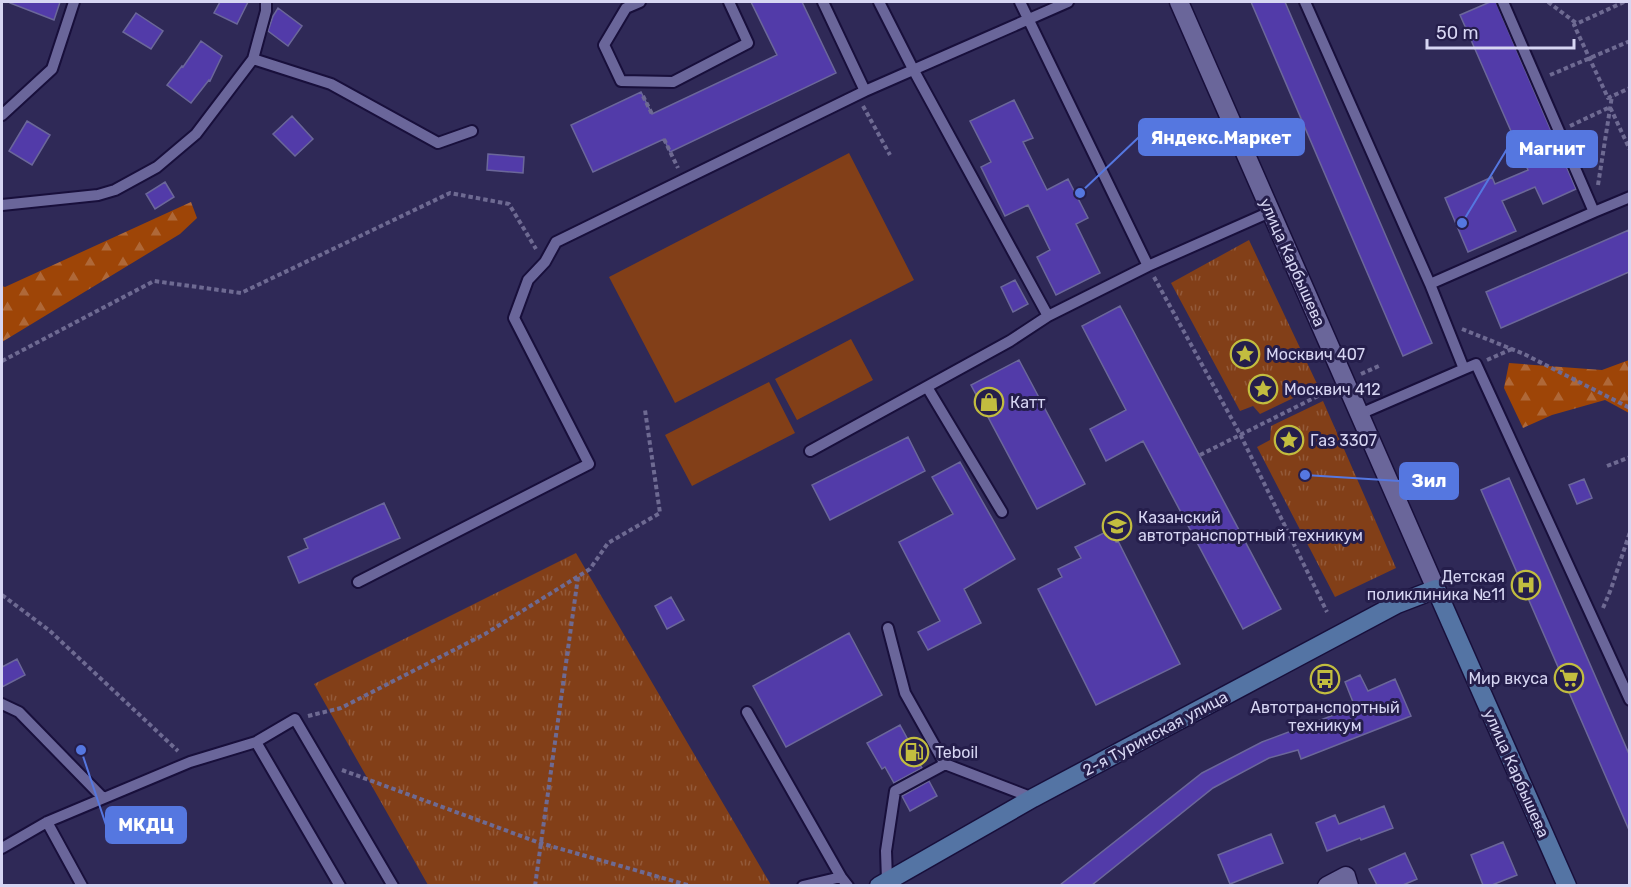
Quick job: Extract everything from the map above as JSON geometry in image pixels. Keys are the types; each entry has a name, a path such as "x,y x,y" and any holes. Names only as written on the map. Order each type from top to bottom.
{"street":[{"name":"улица Карбышева","path":"1179,2 1567,885"},
{"name":"2-я Туринская улица","path":"883,883 1033,798 1397,604 1436,589"},
{"path":"1327,885 1348,881"}],"lane":[{"path":"2,115 52,69 74,2"},
{"path":"2,205 98,195 115,190 157,167 196,134 253,59 266,11 266,2"},
{"path":"640,2 626,8 604,45 621,81 673,82 748,43 729,2"},
{"path":"823,2 861,93"},
{"path":"879,2 913,69 1048,316"},
{"path":"1020,2 1148,266"},
{"path":"358,582 589,464 514,318 528,280 545,262 556,242 861,93 1068,2"},
{"path":"1305,2 1430,284 1464,369"},
{"path":"1503,2 1594,212"},
{"path":"253,59 331,84 438,143 472,131"},
{"path":"1430,284 1629,197"},
{"path":"810,451 1010,341 1048,316 1148,266 1270,212"},
{"path":"1360,414 1476,364 1629,700"},
{"path":"927,387 1002,512"},
{"path":"888,628 905,693 945,764 1033,798"},
{"path":"2,704 19,712 103,798"},
{"path":"747,712 844,881 803,885"},
{"path":"2,848 47,822 190,762 256,742 295,719 393,885"},
{"path":"256,742 340,885"},
{"path":"883,883 895,791 945,764"},
{"path":"47,822 82,885"}],"path":[{"path":"1548,2 1576,23"},
{"path":"1576,23 1617,3 1624,2"},
{"path":"1576,23 1574,24 1608,98 1629,88"},
{"path":"1537,81 1629,41"},
{"path":"861,93 890,155"},
{"path":"1594,212 1612,96"},
{"path":"1559,132 1610,107"},
{"path":"1610,107 1629,150"},
{"path":"664,139 683,180"},
{"path":"2,361 154,281 241,293 450,193 509,204 545,262"},
{"path":"1148,266 1240,435 1327,612"},
{"path":"1445,321 1512,349 1629,408"},
{"path":"1476,364 1512,349"},
{"path":"1200,455 1381,365"},
{"path":"295,719 340,708 485,634 590,569 608,543 660,513 645,410"},
{"path":"1606,466 1629,457"},
{"path":"1595,625 1611,589 1629,532"},
{"path":"535,885 578,576"},
{"path":"2,595 50,631 190,762"},
{"path":"321,763 540,843 691,885"}],"green space":[{"path":"849,153 914,280 675,403 609,277"},
{"path":"191,202 197,218 180,234 2,342 2,286 5,287"},
{"path":"1249,240 1318,386 1260,414 1253,406 1240,411 1171,283"},
{"path":"851,339 873,380 797,420 775,379"},
{"path":"1629,360 1629,413 1605,400 1552,415 1523,428 1504,388 1509,363 1602,370"},
{"path":"769,382 795,433 692,486 665,435"},
{"path":"1323,401 1396,568 1335,597 1257,447 1270,440 1271,426"},
{"path":"576,553 771,885 428,885 314,684"}],"building":[{"path":"10,2 60,2 54,20"},
{"path":"220,2 248,2 237,24 214,13"},
{"path":"751,2 802,2 836,73 670,152 664,139 593,172 571,125 641,92 652,114 777,55"},
{"path":"1251,2 1285,2 1432,343 1403,356"},
{"path":"1490,2 1496,2 1576,189 1543,204 1535,187 1502,201 1516,231 1468,252 1445,198 1492,177 1495,184 1528,170 1460,15"},
{"path":"278,8 302,26 288,46 268,31"},
{"path":"136,13 163,31 151,49 123,32"},
{"path":"201,41 222,56 210,81 191,103 167,85"},
{"path":"1014,100 1033,138 1023,142 1047,190 1068,179 1088,218 1076,224 1100,273 1056,295 1037,257 1050,250 1028,205 1005,216 981,167 991,162 970,121"},
{"path":"292,116 313,139 295,156 273,134"},
{"path":"27,121 50,135 32,165 9,151"},
{"path":"488,154 524,157 523,173 487,170"},
{"path":"165,182 174,197 155,209 146,194"},
{"path":"1629,230 1629,272 1501,328 1486,292"},
{"path":"1015,280 1028,304 1013,312 1001,287"},
{"path":"1120,306 1281,609 1243,629 1143,441 1106,461 1090,429 1126,410 1082,326"},
{"path":"1019,360 1085,484 1037,509 971,385"},
{"path":"908,437 925,471 830,520 812,485"},
{"path":"960,462 1015,559 964,589 981,623 928,650 918,632 940,621 899,542 953,514 932,477"},
{"path":"1509,478 1629,754 1629,830 1481,490"},
{"path":"1584,479 1592,498 1577,504 1569,485"},
{"path":"384,503 400,538 299,583 288,557 308,548 304,539"},
{"path":"1110,530 1116,542 1118,541 1180,664 1096,705 1038,589 1062,577 1058,569 1081,558 1075,547"},
{"path":"671,597 684,620 667,629 655,606"},
{"path":"849,633 882,695 786,747 753,686"},
{"path":"17,659 25,675 2,687 2,667"},
{"path":"1360,675 1368,691 1395,679 1411,716 1301,759 1298,750 1269,758 1213,788 1092,885 1060,885 1202,773 1262,742 1355,707 1345,682"},
{"path":"900,725 922,768 894,783 885,767 882,769 867,743"},
{"path":"929,781 937,796 910,811 902,796"},
{"path":"1384,806 1393,828 1327,851 1316,823 1335,815 1339,824"},
{"path":"1271,834 1283,863 1230,884 1218,855"},
{"path":"1503,842 1517,875 1492,885 1483,885 1471,855"},
{"path":"1405,853 1417,879 1403,885 1377,885 1369,869"}],"place":[{"name":"Яндекс.Маркет","path":"1080,193"},
{"name":"Магнит","path":"1462,223"},
{"name":"Москвич 407","path":"1245,354"},
{"name":"Москвич 412","path":"1263,389"},
{"name":"Катт","path":"989,402"},
{"name":"Газ 3307","path":"1289,440"},
{"name":"Зил","path":"1305,475"},
{"name":"Казанский автотранспортный техникум","path":"1117,526"},
{"name":"Детская поликлиника №11","path":"1526,585"},
{"name":"Мир вкуса","path":"1569,678"},
{"name":"Автотранспортный техникум","path":"1325,679"},
{"name":"МКДЦ","path":"81,750"},
{"name":"Teboil","path":"914,752"}]}
